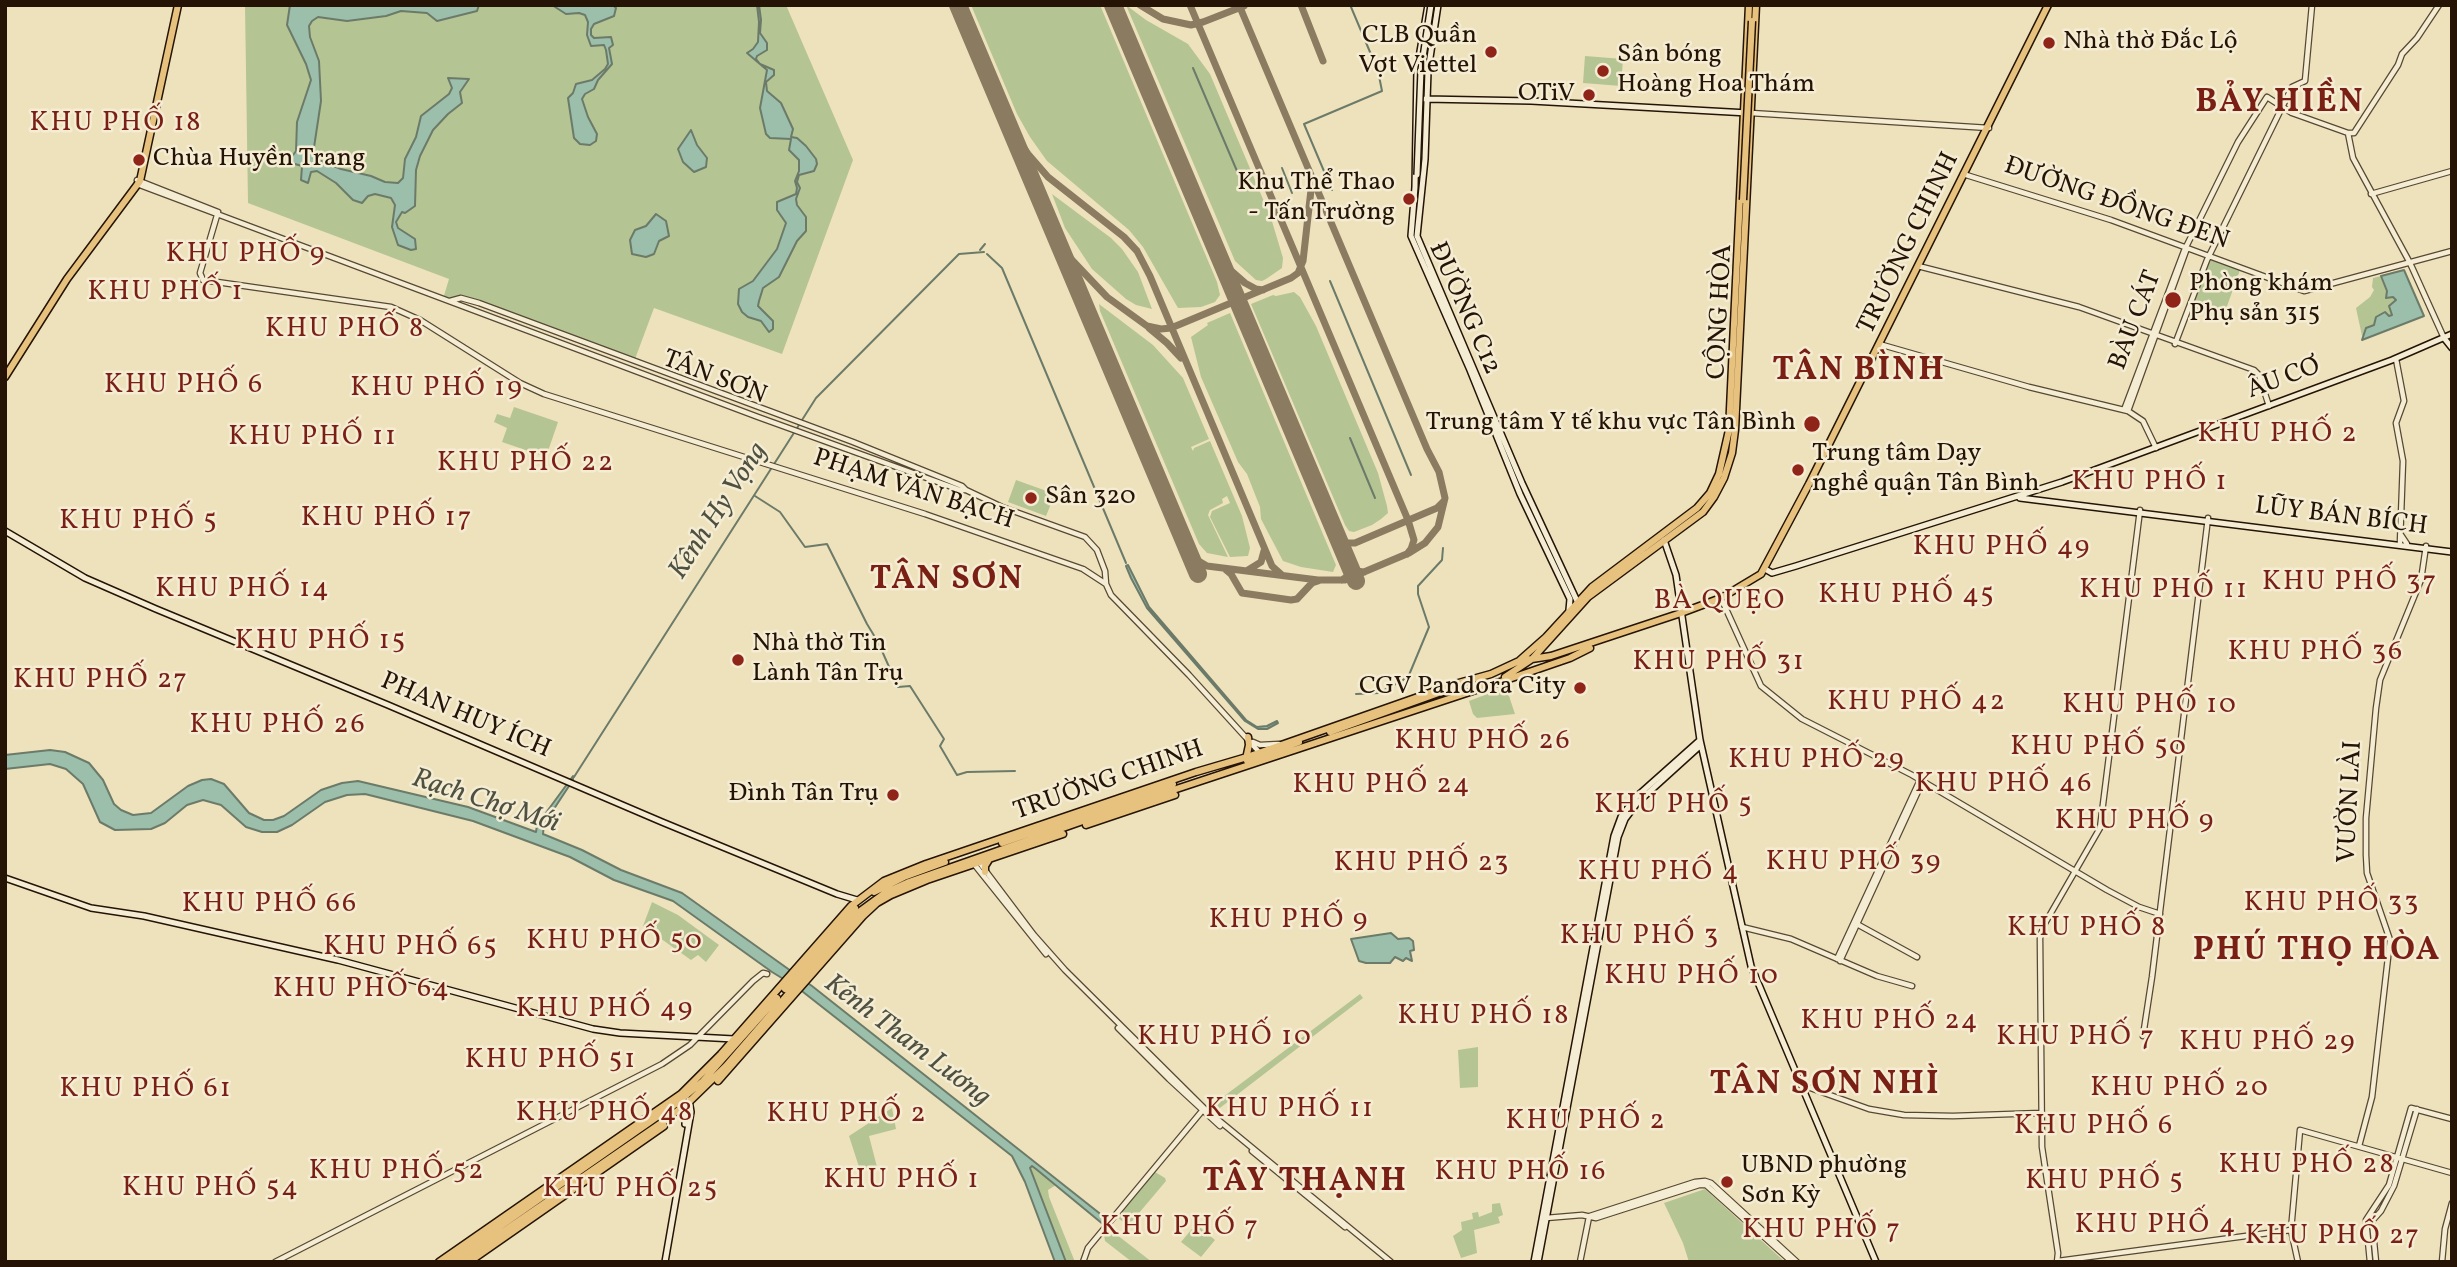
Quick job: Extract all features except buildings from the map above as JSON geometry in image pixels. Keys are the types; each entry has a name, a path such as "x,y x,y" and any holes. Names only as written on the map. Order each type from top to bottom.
{"main road":[{"path":"5,371 137,182 176,5"},
{"path":"1418,187 1421,70 1433,5"},
{"name":"ĐƯỜNG C12","path":"1433,5 1418,69 1417,236 1522,483 1584,595"},
{"name":"ĐƯỜNG C12","path":"1433,5 1426,99 1425,159 1418,187 1412,240 1470,370 1520,494 1570,599 1569,610"},
{"name":"CỘNG HÒA","path":"1530,656 1584,595 1664,537 1700,506 1717,479 1728,436 1735,363 1753,5"},
{"name":"CỘNG HÒA","path":"1735,363 1753,5"},
{"name":"TRƯỜNG CHINH","path":"823,949 845,912 891,895 974,856 996,852 1196,772 1246,759 1262,758 1439,705 1568,654 1682,615 1747,587 1767,570 2049,5"},
{"path":"1416,98 1747,113"},
{"name":"ÂU CƠ","path":"1767,570 1772,573 1787,569 2027,496 2396,359 2452,334"},
{"path":"2444,338 2452,348"},
{"path":"5,377 18,353"},
{"path":"2050,486 2047,492 2051,499"},
{"name":"LŨY BÁN BÍCH","path":"2027,496 2139,511"},
{"name":"LŨY BÁN BÍCH","path":"2027,496 2426,547"},
{"path":"1977,519 1982,509"},
{"name":"LŨY BÁN BÍCH","path":"2208,519 2452,550"},
{"name":"PHAN HUY ÍCH","path":"5,531 85,578 837,894"},
{"path":"1664,537 1675,574 1700,742 1753,972 1876,1262"},
{"path":"1568,654 1553,649 1553,634 1584,595"},
{"name":"CỘNG HÒA","path":"1530,656 1552,638 1584,595"},
{"name":"TRƯỜNG CHINH","path":"1494,683 1530,656 1568,654"},
{"name":"TRƯỜNG CHINH","path":"1262,758 1283,743 1456,688 1462,683 1521,664"},
{"name":"TRƯỜNG CHINH","path":"804,971 878,890 904,877 974,856 1262,758 1402,705"},
{"path":"1246,759 1250,739"},
{"path":"1536,1262 1618,837 1625,819 1641,798 1700,742"},
{"name":"TRƯỜNG CHINH","path":"974,856 989,859 1047,831"},
{"path":"985,872 985,866 996,852"},
{"path":"5,878 91,908 148,917 346,962 593,1029 620,1033 737,1039"},
{"path":"837,894 860,908"},
{"path":"837,894 860,908"},
{"path":"843,922 844,900"},
{"name":"TRƯỜNG CHINH","path":"804,971 843,922 860,908"},
{"path":"459,1262 710,1085 804,971"},
{"path":"676,1185 687,1099 727,1048 786,993"},
{"path":"723,1039 727,1048"},
{"path":"469,1262 679,1106 737,1039"},
{"path":"663,1262 686,1119 679,1106"},
{"path":"439,1262 679,1106"},
{"path":"449,1262 679,1106"}],"street":[{"path":"2175,344 2209,256 2292,87 2305,81 2312,5"},
{"path":"2282,108 2354,133 2398,65 2402,54 2417,38 2439,5"},
{"name":"BÀU CÁT","path":"2126,410 2184,251 2188,248 2238,142 2267,97 2282,108"},
{"path":"1747,113 1988,127"},
{"path":"2348,133 2352,156 2410,263 2444,338"},
{"path":"2370,192 2452,171"},
{"name":"ĐƯỜNG ĐỒNG ĐEN","path":"1965,175 2105,217 2304,291 2410,263"},
{"name":"TÂN SƠN","path":"137,182 800,433 909,468 1090,540 1097,550 1104,582"},
{"name":"PHẠM VĂN BẠCH","path":"218,214 200,273 204,280 391,307 420,320 520,383 544,394 930,515 1083,569 1104,582 1111,595 1250,739 1262,758"},
{"path":"2410,263 2452,251"},
{"path":"1919,267 2079,307 2175,344 2256,371 2269,406"},
{"path":"462,306 460,302 465,299"},
{"name":"TÂN SƠN","path":"449,301 465,299 494,309 844,439 902,466"},
{"path":"490,317 494,315 494,309"},
{"path":"554,340 557,338 556,333"},
{"path":"563,344 561,339 565,337"},
{"path":"1880,344 2029,387 2126,410 2143,421 2156,448"},
{"path":"2396,359 2404,401 2396,423 2403,461 2400,531 2404,543"},
{"path":"627,367 631,365 630,360"},
{"path":"637,371 635,367 639,364"},
{"path":"682,388 687,385 685,382"},
{"path":"692,392 691,387 697,386"},
{"path":"753,415 752,411 757,407"},
{"path":"768,421 772,419 770,412"},
{"path":"831,444 836,441 835,436"},
{"path":"841,447 840,443 844,439"},
{"path":"2139,511 2100,825 2044,925 2040,938 2042,1147 2058,1261 2291,1230"},
{"path":"2143,1036 2208,519"},
{"name":"VƯỜN LÀI","path":"2358,1146 2372,1097 2390,940 2367,873 2366,818 2376,705 2380,680 2421,580 2426,547"},
{"path":"1722,599 1763,690 1810,724 1921,781 2132,904 2160,914"},
{"path":"1250,739 1260,745 1283,743"},
{"path":"1839,960 1921,781"},
{"path":"974,856 1032,936 1184,1091 1389,1262"},
{"path":"974,856 1018,917"},
{"path":"1856,923 1917,957"},
{"path":"1742,928 1791,939 1877,976 1912,986"},
{"path":"275,1262 662,1064 698,1037 752,981 763,973 766,974"},
{"path":"1801,1085 1869,1109 1904,1115 2041,1113"},
{"path":"1184,1091 1202,1111 1319,1203"},
{"path":"1193,1102 1194,1121"},
{"path":"2376,1262 2372,1221 2381,1211 2394,1186 2414,1108 2452,1119"},
{"path":"1083,1262 1085,1252 1202,1111"},
{"path":"2298,1262 2291,1230 2300,1130 2452,1173"},
{"path":"2370,1262 2366,1220 2389,1185 2400,1158"},
{"path":"1544,1218 1582,1215 1596,1218 1690,1186 1707,1183 1794,1262"},
{"path":"2442,1262 2442,1241 2452,1203"},
{"path":"1580,1262 1590,1217"}],"shaded area":[{"path":"245,5 786,5 853,160 782,354 654,308 635,359 459,296 446,301 443,299 449,279 248,203"},
{"path":"290,5 479,5 477,11 437,21 427,13 401,11 386,16 347,21 318,17 309,26 319,61 321,101 313,154 316,159 341,169 385,182 398,183 403,178 405,159 416,137 421,116 449,94 452,88 448,78 469,79 460,92 462,103 433,130 420,156 416,170 415,206 405,213 402,212 396,222 398,228 415,239 416,249 398,245 392,227 395,205 391,198 375,194 368,196 362,203 353,200 336,183 317,171 311,172 308,183 301,180 302,166 288,162 296,151 297,122 311,80 287,25"},
{"path":"552,5 613,5 616,8 614,16 594,24 591,29 594,38 611,37 613,45 609,48 612,64 594,89 582,99 597,134 596,141 590,145 580,144 574,138 568,98 576,84 592,80 605,69 608,64 606,50 604,45 591,46 585,15 566,14"},
{"path":"757,5 761,20 760,33 767,43 767,50 756,59 760,64 774,70 774,75 766,82 767,91 781,103 793,129 791,137 797,138 806,146 817,164 814,171 799,175 797,182 800,188 797,205 806,217 806,231 797,241 779,277 763,288 759,301 758,306 773,321 773,329 769,332 761,321 742,312 738,304 739,289 753,281 777,249 786,223 777,210 777,202 796,194 795,181 799,160 789,150 791,139 770,138 766,134 760,108 767,70 747,53 758,42"},
{"path":"971,5 1100,5 1217,282 1220,295 1215,302 1201,307 1178,308 1143,247 1129,230 1047,161 1017,114"},
{"path":"1126,5 1188,44 1210,74 1271,218 1283,258 1282,268 1266,279 1256,280 1235,261"},
{"name":"Sân bóng Hoàng Hoa Thám","path":"1585,56 1623,59 1621,86 1583,83"},
{"path":"691,130 697,145 707,158 706,167 694,172 683,162 678,149"},
{"path":"1052,194 1122,249 1138,272 1152,309 1126,299 1092,269 1065,228"},
{"path":"656,214 666,221 669,236 659,241 654,254 646,257 632,254 630,240 635,230 646,226"},
{"path":"2209,258 2240,270 2222,320 2190,308"},
{"path":"2404,270 2424,316 2362,340 2366,328 2374,325 2376,317 2385,312 2389,316 2392,315 2389,306 2396,300 2393,297 2386,298 2387,291 2381,276"},
{"path":"2381,276 2387,291 2386,298 2393,297 2396,300 2389,306 2392,315 2389,316 2385,312 2381,314 2362,336 2356,308 2370,297 2374,290 2373,278"},
{"path":"1294,292 1300,297 1316,326 1378,473 1387,506 1388,513 1381,519 1354,532 1349,531 1345,525 1251,304 1273,295"},
{"path":"1099,304 1153,345 1183,378 1209,439 1191,447 1193,451 1210,441 1242,516 1250,548 1248,556 1230,557 1210,517 1212,511 1230,503 1227,496 1222,499 1223,503 1210,510 1208,515 1228,557 1207,553 1199,544"},
{"path":"1230,313 1336,565 1333,572 1283,561 1261,519 1260,507 1247,474 1238,462 1201,377 1191,337 1208,325 1207,323"},
{"path":"514,407 558,422 546,457 502,442 507,428 494,422 497,414 510,418"},
{"name":"Sân 320","path":"1016,480 1055,494 1046,516 1008,502"},
{"path":"1128,565 1149,607 1246,720 1257,727 1277,721 1278,723 1267,729 1258,729 1245,721 1147,608 1131,578 1126,566"},
{"path":"1506,687 1515,714 1477,718 1473,714 1469,701"},
{"name":"Rạch Chợ Mới","path":"50,750 65,752 89,763 103,780 114,804 133,815 151,813 188,786 211,779 224,784 249,813 264,820 273,820 284,816 321,790 358,781 468,807 536,832 537,825 573,776 544,824 543,834 621,870 682,893 812,986 1108,1220 1104,1225 1032,1166 1030,1168 1066,1262 1055,1262 1025,1182 1012,1156 798,988 673,901 614,880 570,857 473,821 365,794 347,795 325,802 277,832 262,832 246,827 221,805 203,800 187,805 165,823 151,829 115,830 100,822 83,784 66,769 50,764 5,769 5,755"},
{"path":"652,902 678,915 719,945 706,962 698,955 691,960 643,926"},
{"path":"1391,933 1398,939 1409,938 1413,941 1414,950 1410,951 1412,961 1395,957 1390,963 1359,961 1351,939"},
{"path":"1360,994 1363,998 1212,1114 1207,1109"},
{"path":"1478,1047 1478,1087 1460,1088 1458,1050"},
{"path":"892,1108 896,1129 869,1136 877,1167 860,1170 849,1136"},
{"path":"1032,1166 1056,1185 1048,1190 1049,1197 1075,1262 1066,1262 1029,1168"},
{"path":"1155,1172 1166,1181 1128,1226 1117,1217"},
{"path":"1705,1189 1785,1262 1689,1262 1664,1203"},
{"path":"1500,1203 1503,1215 1498,1217 1500,1223 1474,1230 1477,1253 1461,1258 1453,1236 1462,1230 1461,1222 1473,1219 1472,1213 1478,1212 1479,1217 1492,1212 1492,1204"},
{"path":"1196,1224 1215,1240 1201,1257 1181,1242"},
{"path":"1108,1228 1152,1262 1132,1262 1105,1241 1104,1235"}],"waterway":[{"path":"1332,190 1304,124 1382,91 1378,71 1351,7"},
{"path":"1193,68 1237,171"},
{"path":"1282,168 1292,193"},
{"path":"980,250 985,244"},
{"name":"Kênh Hy Vọng","path":"802,420 816,398 959,254 984,252"},
{"name":"Kênh Hy Vọng","path":"987,254 1002,268 1126,563"},
{"path":"1330,281 1411,475"},
{"name":"Kênh Hy Vọng","path":"574,777 799,425"},
{"path":"1350,438 1375,498"},
{"path":"755,496 780,512 805,547 827,544 898,687 910,686 944,739 940,746 957,775 967,772 1015,771"},
{"path":"1356,694 1379,693 1409,675 1429,627 1418,586 1442,560 1443,548"}],"taxiway":[{"path":"1140,5 1163,19 1191,25 1244,6"},
{"path":"1190,5 1408,520 1414,540 1407,554"},
{"path":"1190,556 1207,566 1318,580 1345,580 1409,553 1425,543 1438,527 1445,498 1439,472 1239,5"},
{"path":"1301,5 1323,61"},
{"path":"1010,128 1048,177 1124,237 1137,251 1150,276 1272,566 1282,575"},
{"path":"1052,228 1070,258 1107,297 1147,326 1171,328 1298,273 1303,261 1312,181"},
{"path":"1221,262 1245,283 1263,290"},
{"path":"1149,328 1181,358"},
{"path":"1338,538 1346,543 1355,543 1437,508 1444,501"},
{"path":"1248,570 1261,562 1264,551"},
{"path":"1342,580 1348,576 1349,566 1364,572"},
{"path":"1225,569 1242,593 1291,600 1297,599 1312,583 1318,581"}],"runway":[{"path":"958,5 1198,574"},
{"path":"1113,5 1356,581"}],"place":[{"name":"Nhà thờ Đắc Lộ","path":"2049,43"},
{"name":"CLB Quần Vợt Viettel","path":"1491,52"},
{"name":"Sân bóng Hoàng Hoa Thám","path":"1603,71"},
{"name":"OTiV","path":"1589,95"},
{"name":"Chùa Huyền Trang","path":"139,160"},
{"name":"Khu Thể Thao - Tấn Trường","path":"1409,199"},
{"name":"Phòng khám Phụ sản 315","path":"2173,300"},
{"name":"Trung tâm Y tế khu vực Tân Bình","path":"1812,424"},
{"name":"Trung tâm Dạy nghề quận Tân Bình","path":"1798,470"},
{"name":"Sân 320","path":"1031,498"},
{"name":"Nhà thờ Tin Lành Tân Trụ","path":"738,660"},
{"name":"CGV Pandora City","path":"1580,688"},
{"name":"Đình Tân Trụ","path":"893,795"},
{"name":"UBND phường Sơn Kỳ","path":"1727,1182"}],"district":[{"name":"BẢY HIỀN","path":"2280,105"},
{"name":"KHU PHỐ 18","path":"116,125"},
{"name":"KHU PHỐ 9","path":"246,256"},
{"name":"KHU PHỐ 1","path":"166,294"},
{"name":"KHU PHỐ 8","path":"345,331"},
{"name":"TÂN BÌNH","path":"1859,373"},
{"name":"KHU PHỐ 6","path":"184,387"},
{"name":"KHU PHỐ 19","path":"437,390"},
{"name":"KHU PHỐ 2","path":"2278,436"},
{"name":"KHU PHỐ 11","path":"313,439"},
{"name":"KHU PHỐ 22","path":"526,465"},
{"name":"KHU PHỐ 1","path":"2150,484"},
{"name":"KHU PHỐ 17","path":"387,520"},
{"name":"KHU PHỐ 5","path":"139,523"},
{"name":"KHU PHỐ 49","path":"2002,549"},
{"name":"TÂN SƠN","path":"947,582"},
{"name":"KHU PHỐ 37","path":"2350,584"},
{"name":"KHU PHỐ 14","path":"243,591"},
{"name":"KHU PHỐ 11","path":"2164,592"},
{"name":"KHU PHỐ 45","path":"1907,597"},
{"name":"BÀ QUẸO","path":"1720,603"},
{"name":"KHU PHỐ 15","path":"321,643"},
{"name":"KHU PHỐ 36","path":"2316,654"},
{"name":"KHU PHỐ 31","path":"1719,664"},
{"name":"KHU PHỐ 27","path":"101,682"},
{"name":"KHU PHỐ 42","path":"1917,704"},
{"name":"KHU PHỐ 10","path":"2150,707"},
{"name":"KHU PHỐ 26","path":"278,727"},
{"name":"KHU PHỐ 26","path":"1483,743"},
{"name":"KHU PHỐ 50","path":"2099,749"},
{"name":"KHU PHỐ 29","path":"1817,762"},
{"name":"KHU PHỐ 46","path":"2004,786"},
{"name":"KHU PHỐ 24","path":"1382,787"},
{"name":"KHU PHỐ 5","path":"1674,807"},
{"name":"KHU PHỐ 9","path":"2135,823"},
{"name":"KHU PHỐ 39","path":"1854,864"},
{"name":"KHU PHỐ 23","path":"1422,865"},
{"name":"KHU PHỐ 4","path":"1659,874"},
{"name":"KHU PHỐ 33","path":"2332,905"},
{"name":"KHU PHỐ 66","path":"270,906"},
{"name":"KHU PHỐ 9","path":"1289,922"},
{"name":"KHU PHỐ 8","path":"2087,930"},
{"name":"KHU PHỐ 3","path":"1640,938"},
{"name":"KHU PHỐ 50","path":"615,943"},
{"name":"KHU PHỐ 65","path":"411,949"},
{"name":"PHÚ THỌ HÒA","path":"2317,953"},
{"name":"KHU PHỐ 10","path":"1692,978"},
{"name":"KHU PHỐ 64","path":"362,991"},
{"name":"KHU PHỐ 49","path":"605,1011"},
{"name":"KHU PHỐ 18","path":"1484,1018"},
{"name":"KHU PHỐ 24","path":"1890,1023"},
{"name":"KHU PHỐ 10","path":"1225,1039"},
{"name":"KHU PHỐ 7","path":"2076,1039"},
{"name":"KHU PHỐ 29","path":"2268,1044"},
{"name":"KHU PHỐ 51","path":"551,1062"},
{"name":"TÂN SƠN NHÌ","path":"1825,1087"},
{"name":"KHU PHỐ 20","path":"2180,1090"},
{"name":"KHU PHỐ 61","path":"146,1091"},
{"name":"KHU PHỐ 11","path":"1290,1111"},
{"name":"KHU PHỐ 48","path":"605,1115"},
{"name":"KHU PHỐ 2","path":"847,1116"},
{"name":"KHU PHỐ 2","path":"1586,1123"},
{"name":"KHU PHỐ 6","path":"2094,1128"},
{"name":"KHU PHỐ 28","path":"2307,1167"},
{"name":"KHU PHỐ 52","path":"397,1173"},
{"name":"KHU PHỐ 16","path":"1521,1174"},
{"name":"KHU PHỐ 1","path":"902,1182"},
{"name":"KHU PHỐ 5","path":"2105,1183"},
{"name":"TÂY THẠNH","path":"1305,1184"},
{"name":"KHU PHỐ 54","path":"211,1190"},
{"name":"KHU PHỐ 25","path":"631,1191"},
{"name":"KHU PHỐ 4","path":"2156,1227"},
{"name":"KHU PHỐ 7","path":"1180,1229"},
{"name":"KHU PHỐ 7","path":"1822,1232"},
{"name":"KHU PHỐ 27","path":"2333,1238"}],"water label":[{"name":"Kênh Tham Lương","path":"906,1042"}]}
